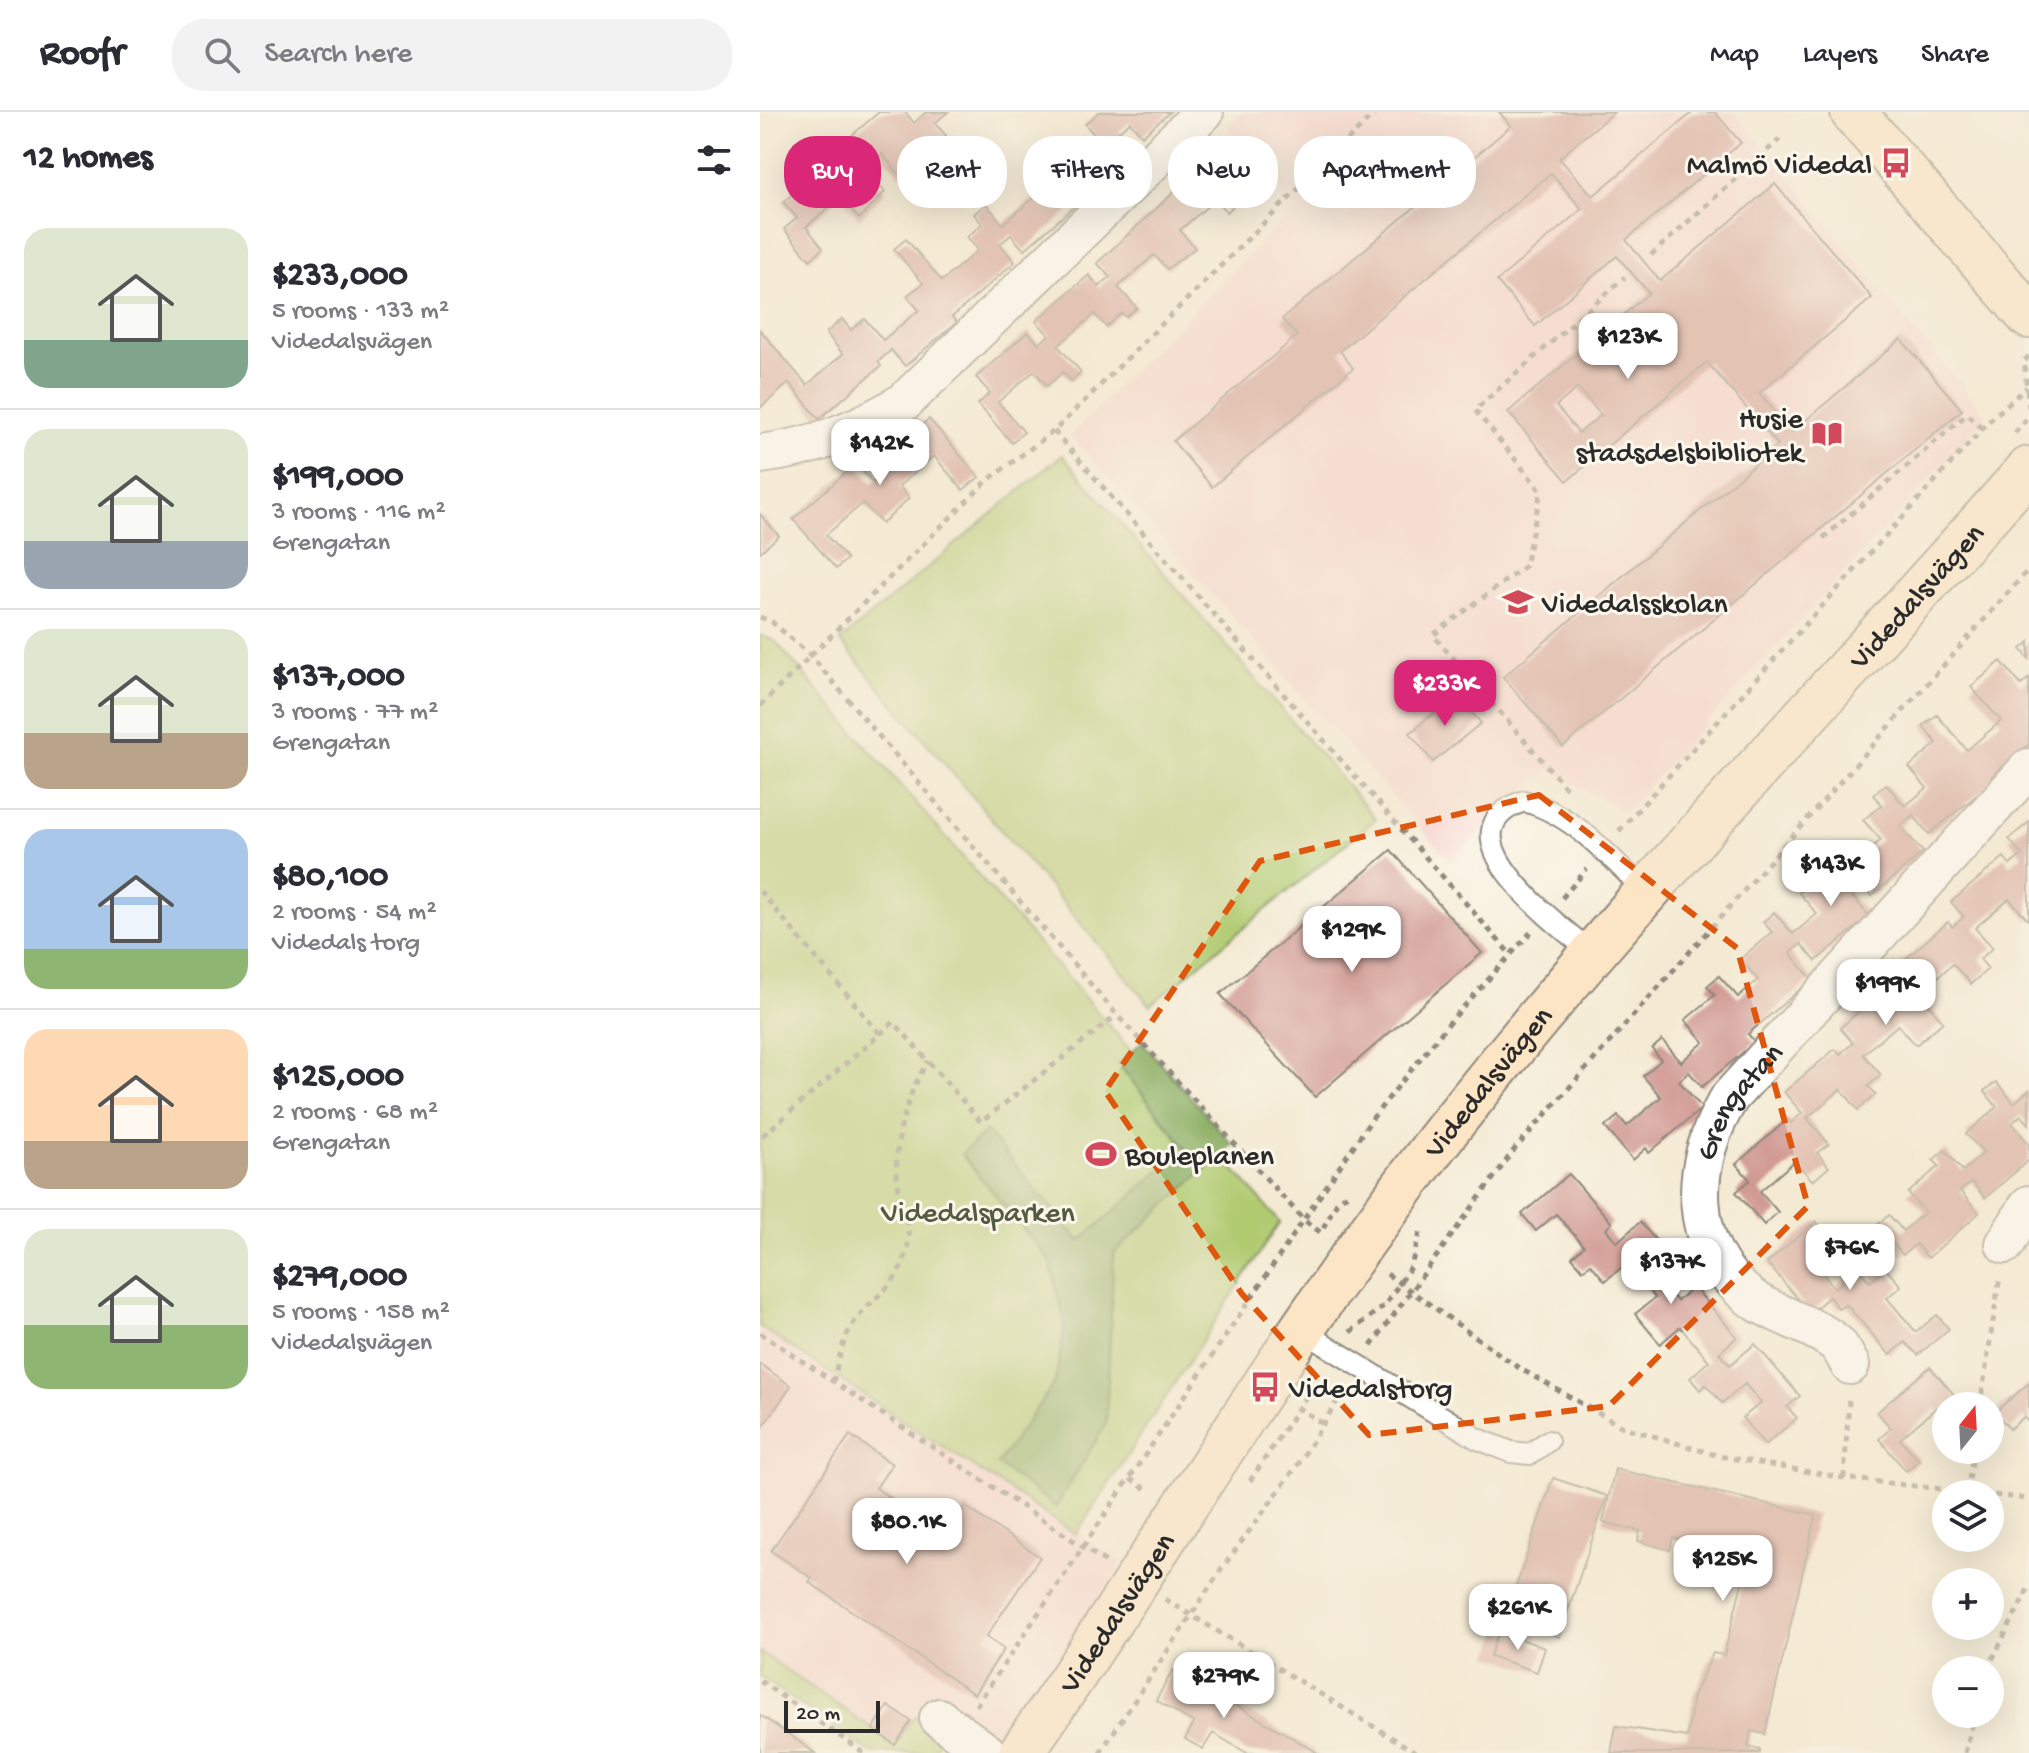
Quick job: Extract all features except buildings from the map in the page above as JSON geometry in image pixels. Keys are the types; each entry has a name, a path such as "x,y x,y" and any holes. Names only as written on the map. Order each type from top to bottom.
{"street":[{"path":"760,454 794,450 829,439 872,422 904,402 1204,112"},
{"path":"1853,112 2029,316"},
{"name":"Videdalsvägen","path":"1021,1753 1159,1596 1320,1341 1339,1243 1439,1139 1523,1036 1648,894 2029,469"},
{"name":"Grengatan","path":"1850,1365 1836,1343 1773,1312 1727,1276 1704,1231 1699,1207 1704,1150 1713,1122 1730,1097 2029,768"},
{"path":"2005,1244 2029,1205"}],"lane":[{"path":"1595,955 1501,868 1492,840 1493,826 1502,814 1524,801 1542,806 1571,823 1648,894"},
{"path":"1320,1341 1478,1439 1511,1452 1530,1454 1548,1441"}],"path":[{"path":"760,706 987,481 1054,431 1376,112"},
{"path":"1651,255 1780,139"},
{"path":"1572,795 1433,635 1525,566 1541,491 1475,410 1625,277"},
{"path":"2029,356 2024,361 2029,409"},
{"path":"961,1735 1048,1603 1081,1545 1127,1482 1371,1120 1449,1023 1602,851 1982,429 2027,387"},
{"path":"1823,538 1967,414 1982,429"},
{"path":"1054,431 1511,955"},
{"path":"1102,1752 1191,1615 1323,1424 1409,1290 1547,1110 2029,569"},
{"path":"760,617 772,622 810,655 1117,1015 1304,1220 1400,1283 1519,1368 1621,1426 1719,1456 1844,1478 1932,1487"},
{"path":"760,891 880,1034"},
{"path":"760,1138 894,1022 981,1122 1117,1015"},
{"path":"833,1382 849,1330 861,1313 889,1289 902,1267 909,1241 898,1182 899,1155 905,1115 916,1080 928,1061"},
{"path":"1246,1487 1299,1408 1320,1341 1348,1334 1385,1305 1411,1266 1424,1223"},
{"path":"1982,1392 2005,1244"},
{"path":"760,1333 1159,1596 1417,1753"},
{"path":"1844,1478 1850,1365"},
{"path":"1288,1402 1323,1424"},
{"path":"2004,1496 2029,1499"},
{"path":"1995,1656 2029,1587"},
{"path":"760,1681 864,1753"},
{"path":"1965,1753 1971,1728"}],"highlighted area":[{"path":"1539,795 1737,948 1808,1206 1609,1406 1369,1435 1242,1294 1105,1091 1260,861"}],"shaded area":[{"name":"Videdalsskolan","path":"1242,112 1734,112 1987,416 1625,812 1548,769 1450,861 1070,435 1294,208 1278,189 1278,136 1234,136 1227,127"},
{"path":"760,1327 1123,1563 992,1753 943,1736 895,1745 760,1652"}],"green space":[{"path":"1062,455 1376,819 1150,1005 840,641"},
{"name":"Videdalsparken","path":"760,635 775,641 1280,1222 1076,1534 760,1327"},
{"path":"1142,1042 1232,1144 1114,1253 1106,1424 1056,1507 997,1464 1055,1382 1065,1324 1050,1261 961,1154 986,1131 1080,1241 1186,1148 1118,1064"},
{"path":"760,1652 895,1744 915,1716 943,1736 932,1753 872,1753 760,1677"}],"place":[{"name":"Malmö Videdal","path":"1896,163"},
{"name":"Husie stadsdelsbibliotek","path":"1827,434"},
{"name":"Videdalsskolan","path":"1518,602"},
{"name":"Bouleplanen","path":"1101,1154"},
{"name":"Videdalstorg","path":"1265,1387"}]}
